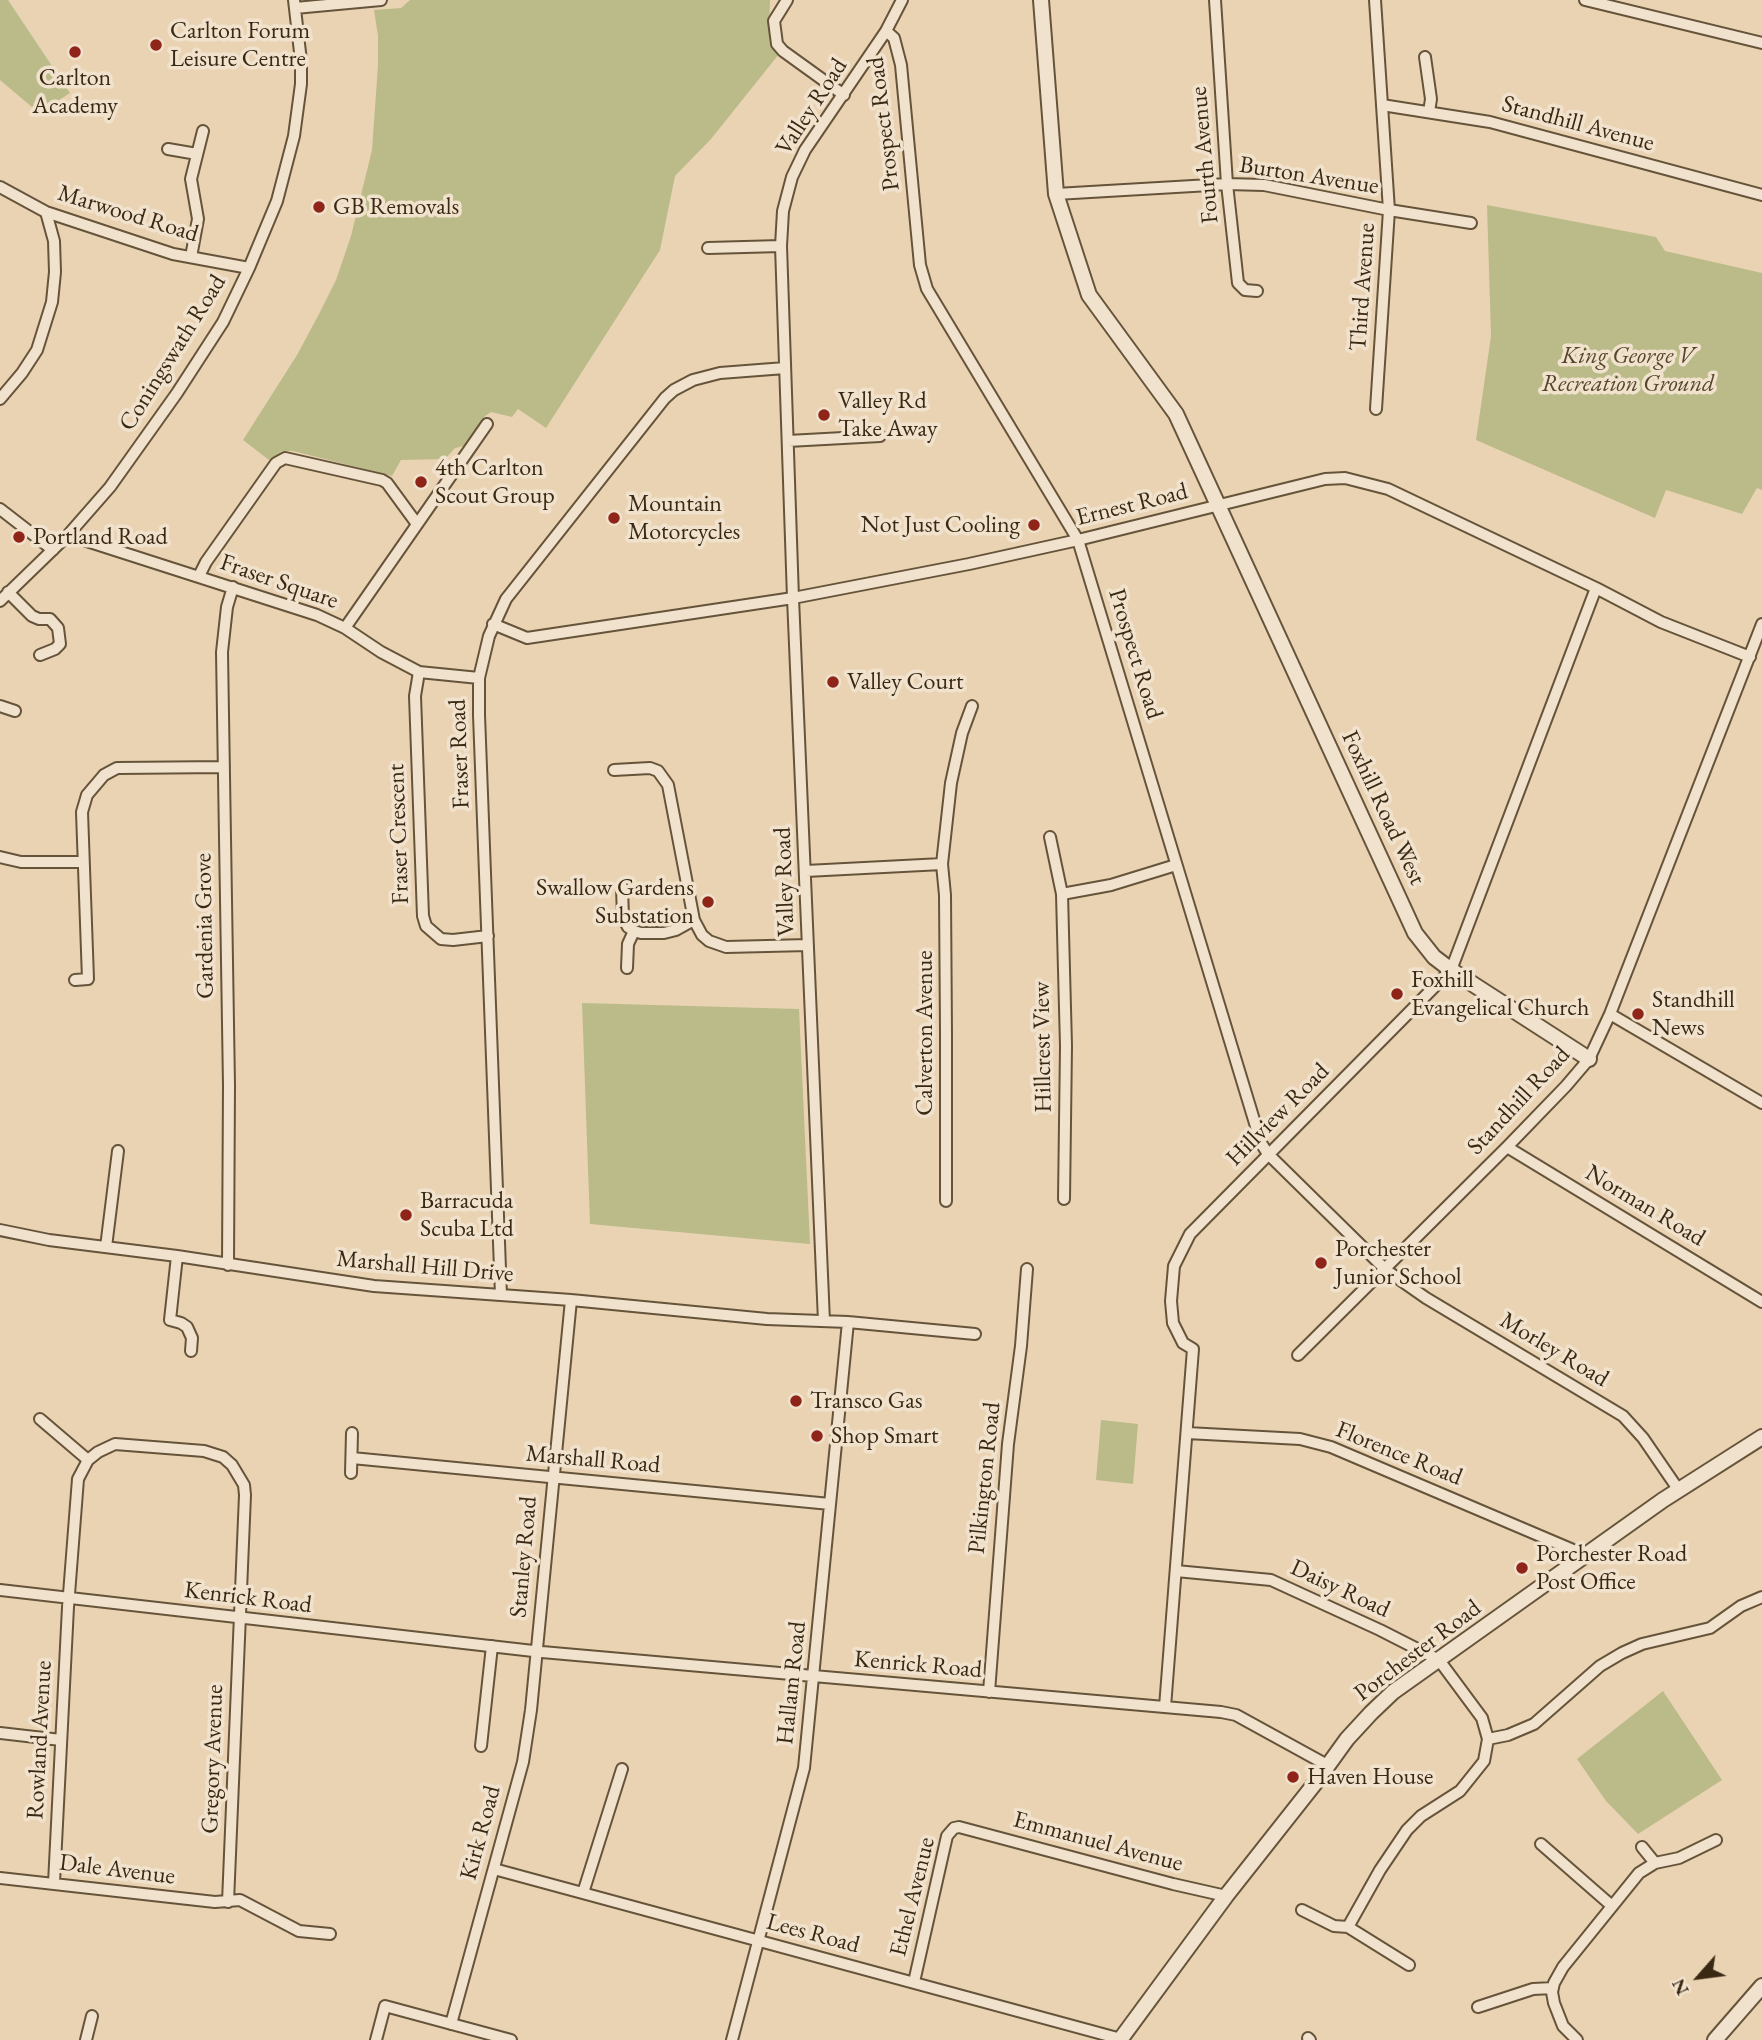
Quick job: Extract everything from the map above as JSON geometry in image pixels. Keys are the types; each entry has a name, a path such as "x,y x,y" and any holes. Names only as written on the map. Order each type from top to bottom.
{"street":[{"path":"294,4 381,0"},
{"path":"787,0 774,21 777,44 844,95"},
{"name":"Valley Road","path":"824,1321 793,598 783,211 792,177 805,150 886,31 902,0"},
{"name":"Foxhill Road West","path":"1041,0 1056,194 1089,295 1177,414 1415,933 1428,951 1451,970 1588,1059"},
{"name":"Fourth Avenue","path":"1215,0 1227,184 1237,283 1245,290 1257,291"},
{"name":"Third Avenue","path":"1375,0 1389,210 1376,409"},
{"path":"1586,0 1762,43"},
{"name":"Coningswath Road","path":"0,601 68,535 110,487 177,393 223,322 277,201 294,136 301,72 294,4"},
{"name":"Prospect Road","path":"886,31 894,38 901,65 920,265 927,289 1078,540 1254,1122 1268,1154 1386,1270"},
{"path":"1425,57 1431,99 1429,112"},
{"name":"Standhill Avenue","path":"1382,104 1490,122 1762,195"},
{"path":"191,257 198,219 191,179 203,131"},
{"path":"167,149 197,154"},
{"name":"Burton Avenue","path":"1056,194 1227,184 1264,185 1471,223"},
{"name":"Marwood Road","path":"0,187 46,212 173,254 249,268"},
{"path":"0,399 37,350 52,302 54,241 46,212"},
{"path":"708,248 782,246"},
{"name":"Fraser Road","path":"501,1295 479,678 493,624 506,599 664,398 682,385 712,375 740,370 785,368"},
{"name":"Fraser Square","path":"345,628 487,424"},
{"path":"788,441 880,436"},
{"name":"Fraser Square","path":"199,576 276,463 285,458 387,483 417,524"},
{"name":"Ernest Road","path":"493,624 527,638 793,598 1078,540 1325,479 1345,478 1388,489 1661,622 1750,657"},
{"path":"0,509 53,550"},
{"name":"Fraser Square","path":"68,535 317,615 345,628 381,652 419,672 479,678"},
{"name":"Gardenia Grove","path":"228,1265 229,1085 222,652 227,607 233,587"},
{"name":"Hillview Road","path":"1165,1707 1194,1349 1183,1343 1173,1323 1171,1301 1174,1266 1190,1234 1451,970 1596,588"},
{"path":"8,592 32,616 50,619 58,628 60,644 55,649 40,654"},
{"name":"Standhill Road","path":"1298,1355 1507,1147 1588,1059 1609,1014 1762,624"},
{"name":"Fraser Crescent","path":"419,672 415,696 423,916 426,926 441,939 488,936"},
{"path":"0,706 15,711"},
{"name":"Calverton Avenue","path":"946,1200 945,895 942,864 951,783 962,733 972,706"},
{"path":"75,980 88,979 82,812 86,795 104,775 117,768 224,766"},
{"path":"614,770 650,768 658,771 668,785 694,920 702,935 709,941 726,947 808,945"},
{"name":"Hillcrest View","path":"1050,836 1062,894 1066,1046 1064,1199"},
{"path":"0,857 21,862 83,862"},
{"path":"806,871 942,864"},
{"path":"1062,894 1111,886 1176,865"},
{"path":"622,887 624,918 628,927 634,931 664,933 694,920"},
{"path":"627,968 628,944 634,931"},
{"path":"1609,1014 1762,1103"},
{"name":"Norman Road","path":"1507,1147 1762,1302"},
{"path":"106,1247 118,1151"},
{"name":"Marshall Hill Drive","path":"0,1230 49,1240 374,1286 975,1334"},
{"path":"177,1256 170,1320 187,1327 192,1338 191,1351"},
{"name":"Pilkington Road","path":"989,1692 1007,1457 1021,1346 1027,1269"},
{"name":"Morley Road","path":"1386,1270 1426,1298 1623,1416 1643,1438 1678,1489"},
{"name":"Stanley Road","path":"536,1651 571,1300"},
{"name":"Hallam Road","path":"732,2040 804,1768 848,1322"},
{"path":"40,1419 88,1460"},
{"path":"351,1474 352,1433"},
{"name":"Florence Road","path":"1187,1433 1300,1439 1331,1447 1585,1555"},
{"name":"Porchester Road","path":"1121,2039 1327,1765 1371,1713 1393,1692 1678,1489 1762,1437"},
{"name":"Gregory Avenue","path":"88,1460 115,1444 204,1451 223,1457 232,1465 244,1486 229,1902"},
{"name":"Marshall Road","path":"352,1458 830,1504"},
{"name":"Rowland Avenue","path":"54,1884 78,1479 88,1460"},
{"name":"Daisy Road","path":"1177,1571 1271,1580 1439,1660"},
{"name":"Kenrick Road","path":"0,1590 536,1651 1236,1715 1327,1765"},
{"path":"1488,1739 1508,1735 1534,1724 1600,1666 1622,1653 1642,1644 1710,1628 1741,1606 1762,1597"},
{"path":"481,1746 492,1646"},
{"name":"Kirk Road","path":"451,2024 523,1762 536,1651"},
{"path":"1348,1927 1400,1839 1421,1816 1460,1791 1484,1761 1488,1739 1482,1718 1439,1660"},
{"path":"0,1733 61,1740"},
{"path":"583,1893 622,1769"},
{"name":"Emmanuel Avenue","path":"959,1827 1226,1896"},
{"name":"Ethel Avenue","path":"914,1982 947,1836 954,1828 959,1827"},
{"path":"1577,2040 1563,2026 1554,2003 1553,1988 1563,1967 1639,1873 1655,1863 1679,1858 1716,1840"},
{"path":"1541,1844 1612,1906"},
{"path":"1642,1847 1655,1863"},
{"name":"Lees Road","path":"494,1869 1121,2039"},
{"name":"Dale Avenue","path":"0,1878 229,1902 240,1900 299,1931 330,1934"},
{"path":"1302,1910 1334,1926 1348,1927 1409,1965"},
{"path":"1715,2040 1762,1986"},
{"path":"1478,2007 1533,1989 1553,1988"},
{"path":"376,2040 385,2006 510,2040"},
{"path":"86,2040 92,2016"}],"green space":[{"path":"0,0 8,0 70,93 39,113 0,80"},
{"path":"410,0 770,0 769,39 771,47 779,54 711,139 675,176 660,250 546,428 518,409 512,417 491,412 485,416 464,446 455,448 445,459 401,460 392,476 293,451 282,451 269,460 243,440 297,355 336,280 351,236 372,150 378,65 378,36 374,10 401,8"},
{"name":"King George V Recreation Ground","path":"1487,205 1656,237 1665,251 1762,273 1762,490 1757,488 1742,514 1666,490 1655,518 1476,440 1491,336"},
{"path":"582,1003 799,1009 810,1244 590,1224"},
{"path":"1101,1420 1138,1424 1133,1484 1096,1480"},
{"path":"1663,1691 1722,1780 1638,1834 1606,1801 1577,1759"}],"place":[{"name":"Carlton Forum Leisure Centre","path":"156,45"},
{"name":"Carlton Academy","path":"75,52"},
{"name":"GB Removals","path":"319,207"},
{"name":"Valley Rd Take Away","path":"824,415"},
{"name":"4th Carlton Scout Group","path":"421,482"},
{"name":"Mountain Motorcycles","path":"614,518"},
{"name":"Not Just Cooling","path":"1034,525"},
{"name":"Portland Road","path":"19,537"},
{"name":"Valley Court","path":"833,682"},
{"name":"Swallow Gardens Substation","path":"708,902"},
{"name":"Foxhill Evangelical Church","path":"1397,994"},
{"name":"Standhill News","path":"1638,1014"},
{"name":"Barracuda Scuba Ltd","path":"406,1215"},
{"name":"Porchester Junior School","path":"1321,1263"},
{"name":"Transco Gas","path":"796,1401"},
{"name":"Shop Smart","path":"817,1436"},
{"name":"Porchester Road Post Office","path":"1522,1568"},
{"name":"Haven House","path":"1293,1777"}]}
